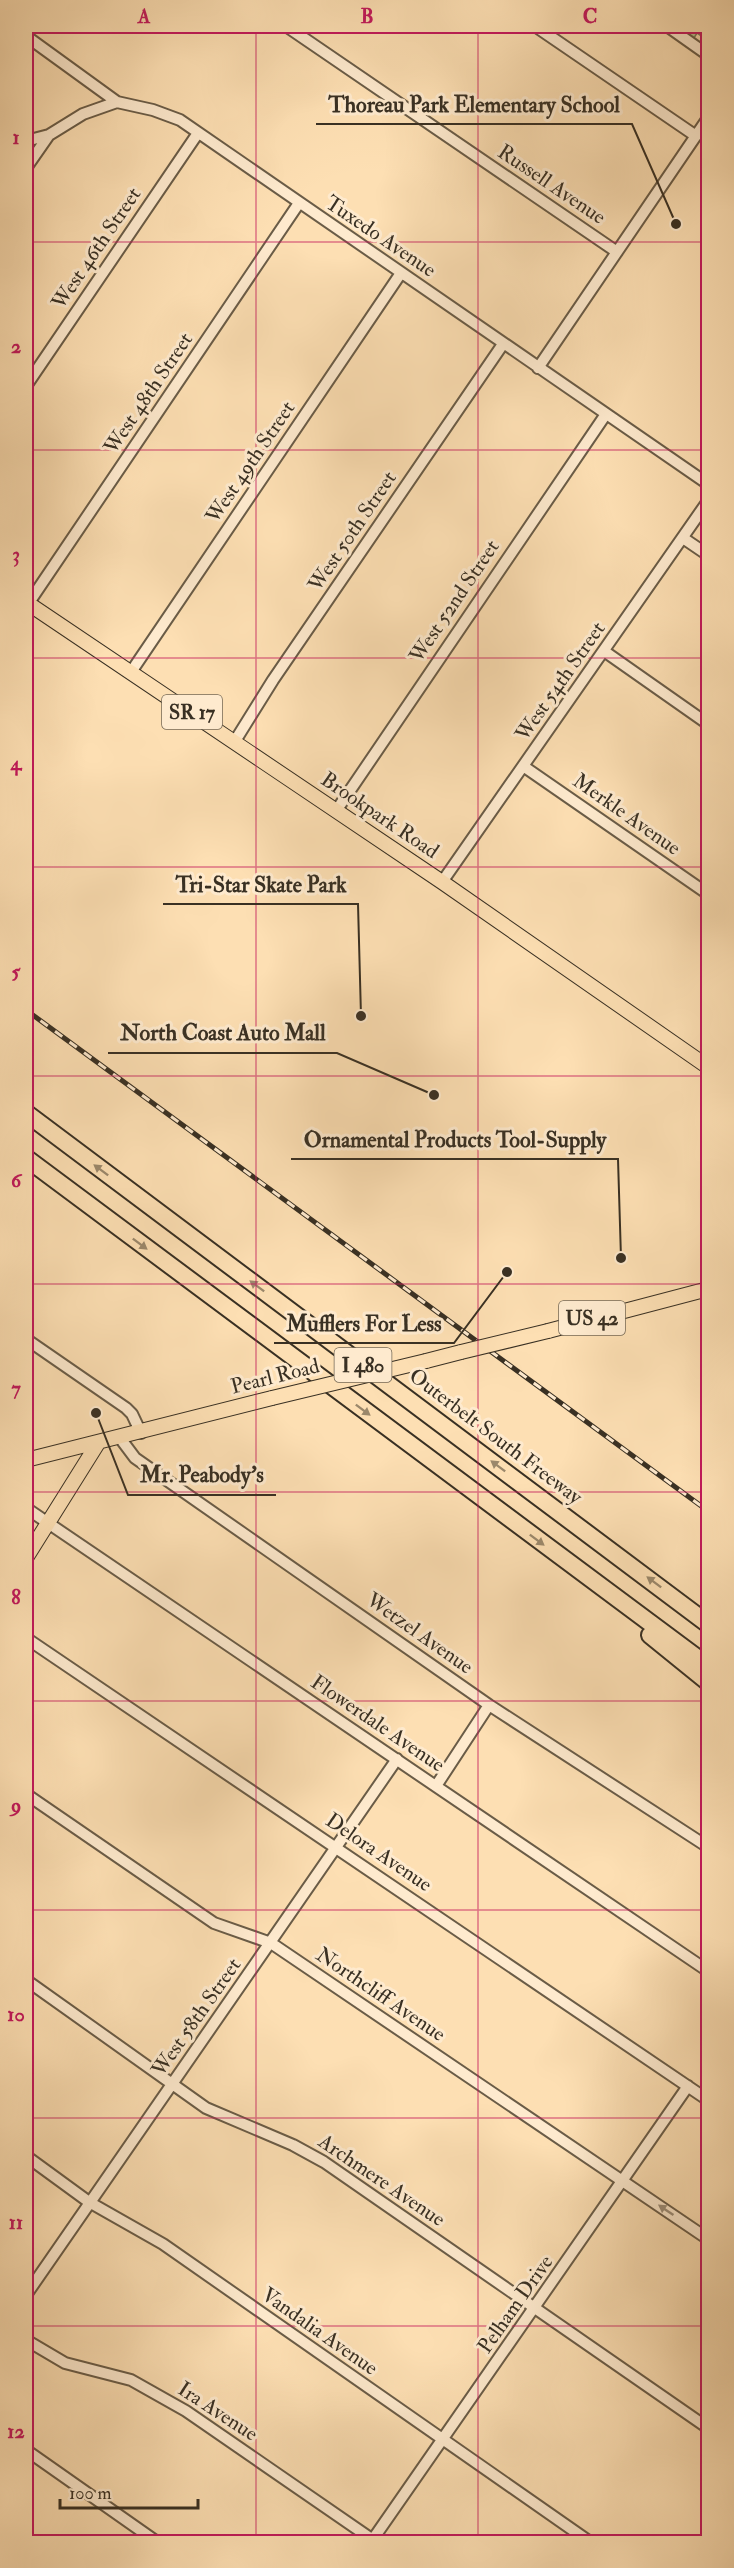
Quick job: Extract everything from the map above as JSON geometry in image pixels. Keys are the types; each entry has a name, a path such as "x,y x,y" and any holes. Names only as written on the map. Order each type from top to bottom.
{"highway":[{"name":"Outerbelt South Freeway","path":"26,1113 708,1624"},
{"name":"I 480","path":"26,1158 708,1666"},
{"path":"569,1563 666,1649 708,1682"}],"main road":[{"name":"Brookpark Road","path":"27,603 442,882 708,1067"},
{"name":"Pearl Road","path":"26,1460 708,1290"},
{"path":"26,1558 98,1443"}],"street":[{"name":"Russell Avenue","path":"286,26 617,252"},
{"path":"535,26 696,136"},
{"path":"666,26 708,55"},
{"name":"Tuxedo Avenue","path":"26,36 117,102 180,120 708,484"},
{"path":"26,141 49,135 84,114 117,102"},
{"path":"538,368 708,118"},
{"name":"West 46th Street","path":"26,386 198,133"},
{"path":"26,168 49,135"},
{"name":"West 48th Street","path":"27,603 299,203"},
{"name":"West 49th Street","path":"131,672 401,273"},
{"name":"West 50th Street","path":"235,741 273,680 503,344"},
{"name":"West 52nd Street","path":"336,811 606,414"},
{"name":"West 54th Street","path":"442,882 708,501"},
{"path":"683,538 708,555"},
{"path":"604,651 708,724"},
{"name":"Merkle Avenue","path":"523,766 708,894"},
{"path":"26,1339 126,1408 132,1414 141,1433"},
{"name":"Wetzel Avenue","path":"120,1438 135,1458 489,1705 708,1847"},
{"name":"Flowerdale Avenue","path":"26,1508 708,1971"},
{"name":"Delora Avenue","path":"26,1638 708,2100"},
{"path":"436,1786 489,1705"},
{"name":"West 58th Street","path":"26,2295 397,1759"},
{"name":"Northcliff Avenue","path":"26,1794 214,1923 271,1942 708,2240"},
{"name":"Archmere Avenue","path":"26,1980 207,2108 293,2145 324,2162 708,2428"},
{"name":"Pelham Drive","path":"373,2542 688,2086"},
{"name":"Vandalia Avenue","path":"26,2156 89,2202 163,2244 590,2542"},
{"name":"Ira Avenue","path":"26,2340 65,2363 131,2380 186,2411 373,2542"},
{"path":"26,2450 157,2542"}],"green space":[{"path":"660,26 708,26 708,41 697,33 689,46"}],"railway":[{"path":"26,1010 708,1511"}],"place":[{"name":"Thoreau Park Elementary School","path":"676,224"},
{"name":"Tri-Star Skate Park","path":"361,1016"},
{"name":"North Coast Auto Mall","path":"434,1095"},
{"name":"Ornamental Products Tool-Supply","path":"621,1258"},
{"name":"Mufflers For Less","path":"507,1272"},
{"name":"Mr. Peabody's","path":"96,1413"}]}
